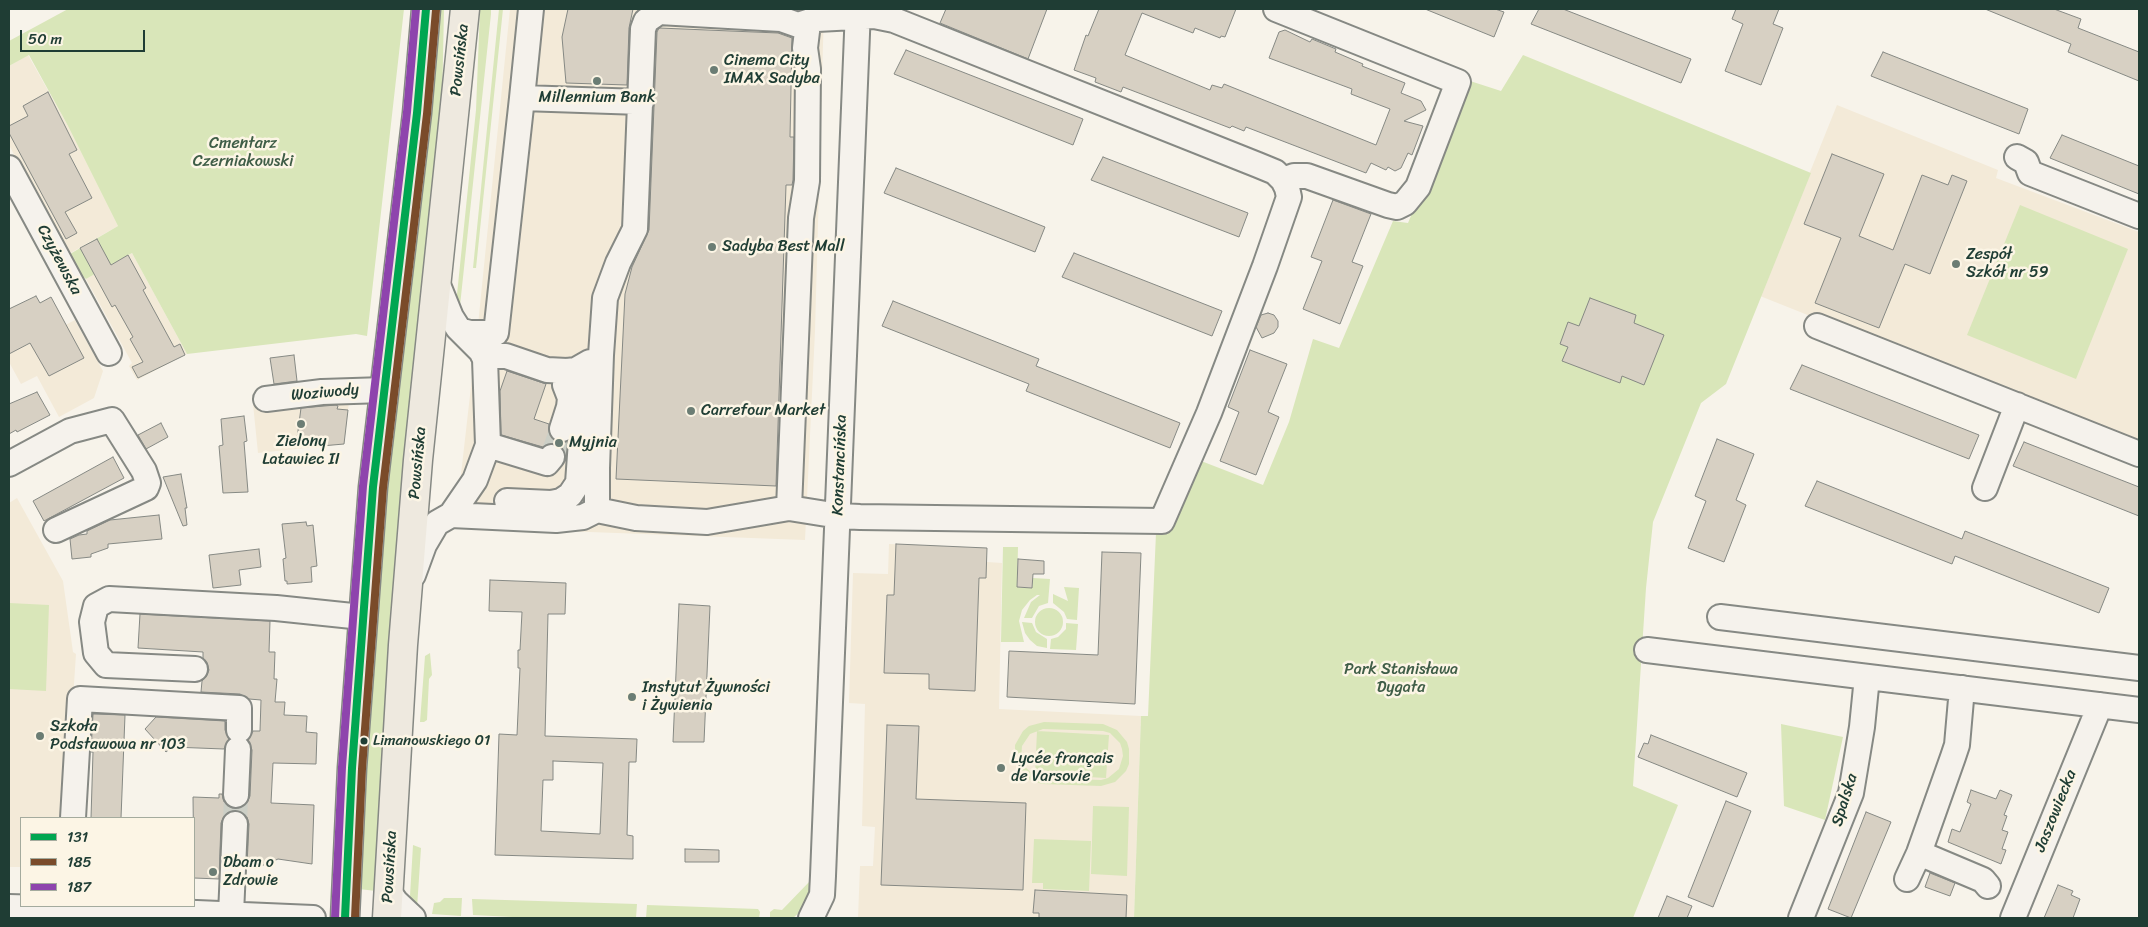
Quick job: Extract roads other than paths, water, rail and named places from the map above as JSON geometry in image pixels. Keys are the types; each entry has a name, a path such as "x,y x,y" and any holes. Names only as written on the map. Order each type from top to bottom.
{"main road":[{"path":"345,918 362,617 373,487 417,113 426,9"},
{"name":"Powsińska","path":"387,918 407,588 436,280 465,9"}],"street":[{"path":"462,331 470,333 496,332 531,9"},
{"path":"1276,9 1458,82 1418,187 1405,203 1397,207 1388,205 1307,176 1294,176 1283,180"},
{"path":"659,12 781,19 798,25 858,13 894,20 1258,164 1274,172 1283,180 1288,197 1282,218 1209,413 1162,521 839,516 789,508 707,522 636,518 597,502 601,356 606,298 618,263 635,229 643,29 646,21 659,12"},
{"name":"Konstancińska","path":"810,918 822,894 823,876 858,13"},
{"path":"795,137 797,72 805,48 808,23"},
{"path":"789,508 801,218 807,181 808,69 805,48"},
{"path":"522,98 641,102"},
{"path":"2017,157 2026,162 2030,173 2139,216"},
{"name":"Czyżewska","path":"9,168 109,353"},
{"path":"407,588 424,545 437,522 451,514 468,491 475,480 488,445 485,359 481,351 451,317 436,280"},
{"path":"1817,326 2139,454"},
{"path":"485,359 492,356 506,356 547,370 564,383 570,398 569,408 562,429"},
{"path":"547,370 576,370 601,356"},
{"path":"468,491 483,500 551,503 561,501 570,495 580,476 583,422 583,393 576,370"},
{"path":"451,514 556,520 583,517 597,502 611,468 614,379"},
{"name":"Woziwody","path":"266,399 322,392 384,390"},
{"path":"1985,488 2017,405"},
{"path":"9,464 70,431 112,420 144,472 148,482 146,488 56,530"},
{"path":"488,445 547,463 552,457"},
{"path":"195,668 106,665 96,653 92,622 96,606 110,599 276,608 362,617"},
{"path":"1720,617 2139,668"},
{"path":"1647,650 2139,710"},
{"name":"Spalska","path":"1801,918 1851,793 1862,727 1860,676"},
{"path":"1907,879 1919,853 1957,745 1962,688"},
{"path":"73,817 80,699 239,708 236,794"},
{"name":"Jaszowiecka","path":"2014,918 2100,704"},
{"path":"231,914 235,824"},
{"path":"1919,853 1983,880 1988,886"},
{"path":"388,891 396,902 413,918"},
{"path":"9,907 42,913 68,907 313,918"}],"tunnel":[{"path":"552,457 562,429"},
{"path":"235,824 236,795"}],"place":[{"name":"Cinema City IMAX Sadyba","path":"714,70"},
{"name":"Millennium Bank","path":"597,81"},
{"name":"Sadyba Best Mall","path":"712,247"},
{"name":"Zespół Szkół nr 59","path":"1956,264"},
{"name":"Carrefour Market","path":"691,411"},
{"name":"Zielony Latawiec II","path":"301,424"},
{"name":"Myjnia","path":"559,443"},
{"name":"Instytut Żywności i Żywienia","path":"632,697"},
{"name":"Szkoła Podstawowa nr 103","path":"40,736"},
{"name":"Limanowskiego 01","path":"364,741"},
{"name":"Lycée français de Varsovie","path":"1001,768"},
{"name":"Dbam o Zdrowie","path":"213,872"}],"park label":[{"name":"Cmentarz Czerniakowski","path":"243,153"},
{"name":"Park Stanisława Dygata","path":"1401,679"}]}
